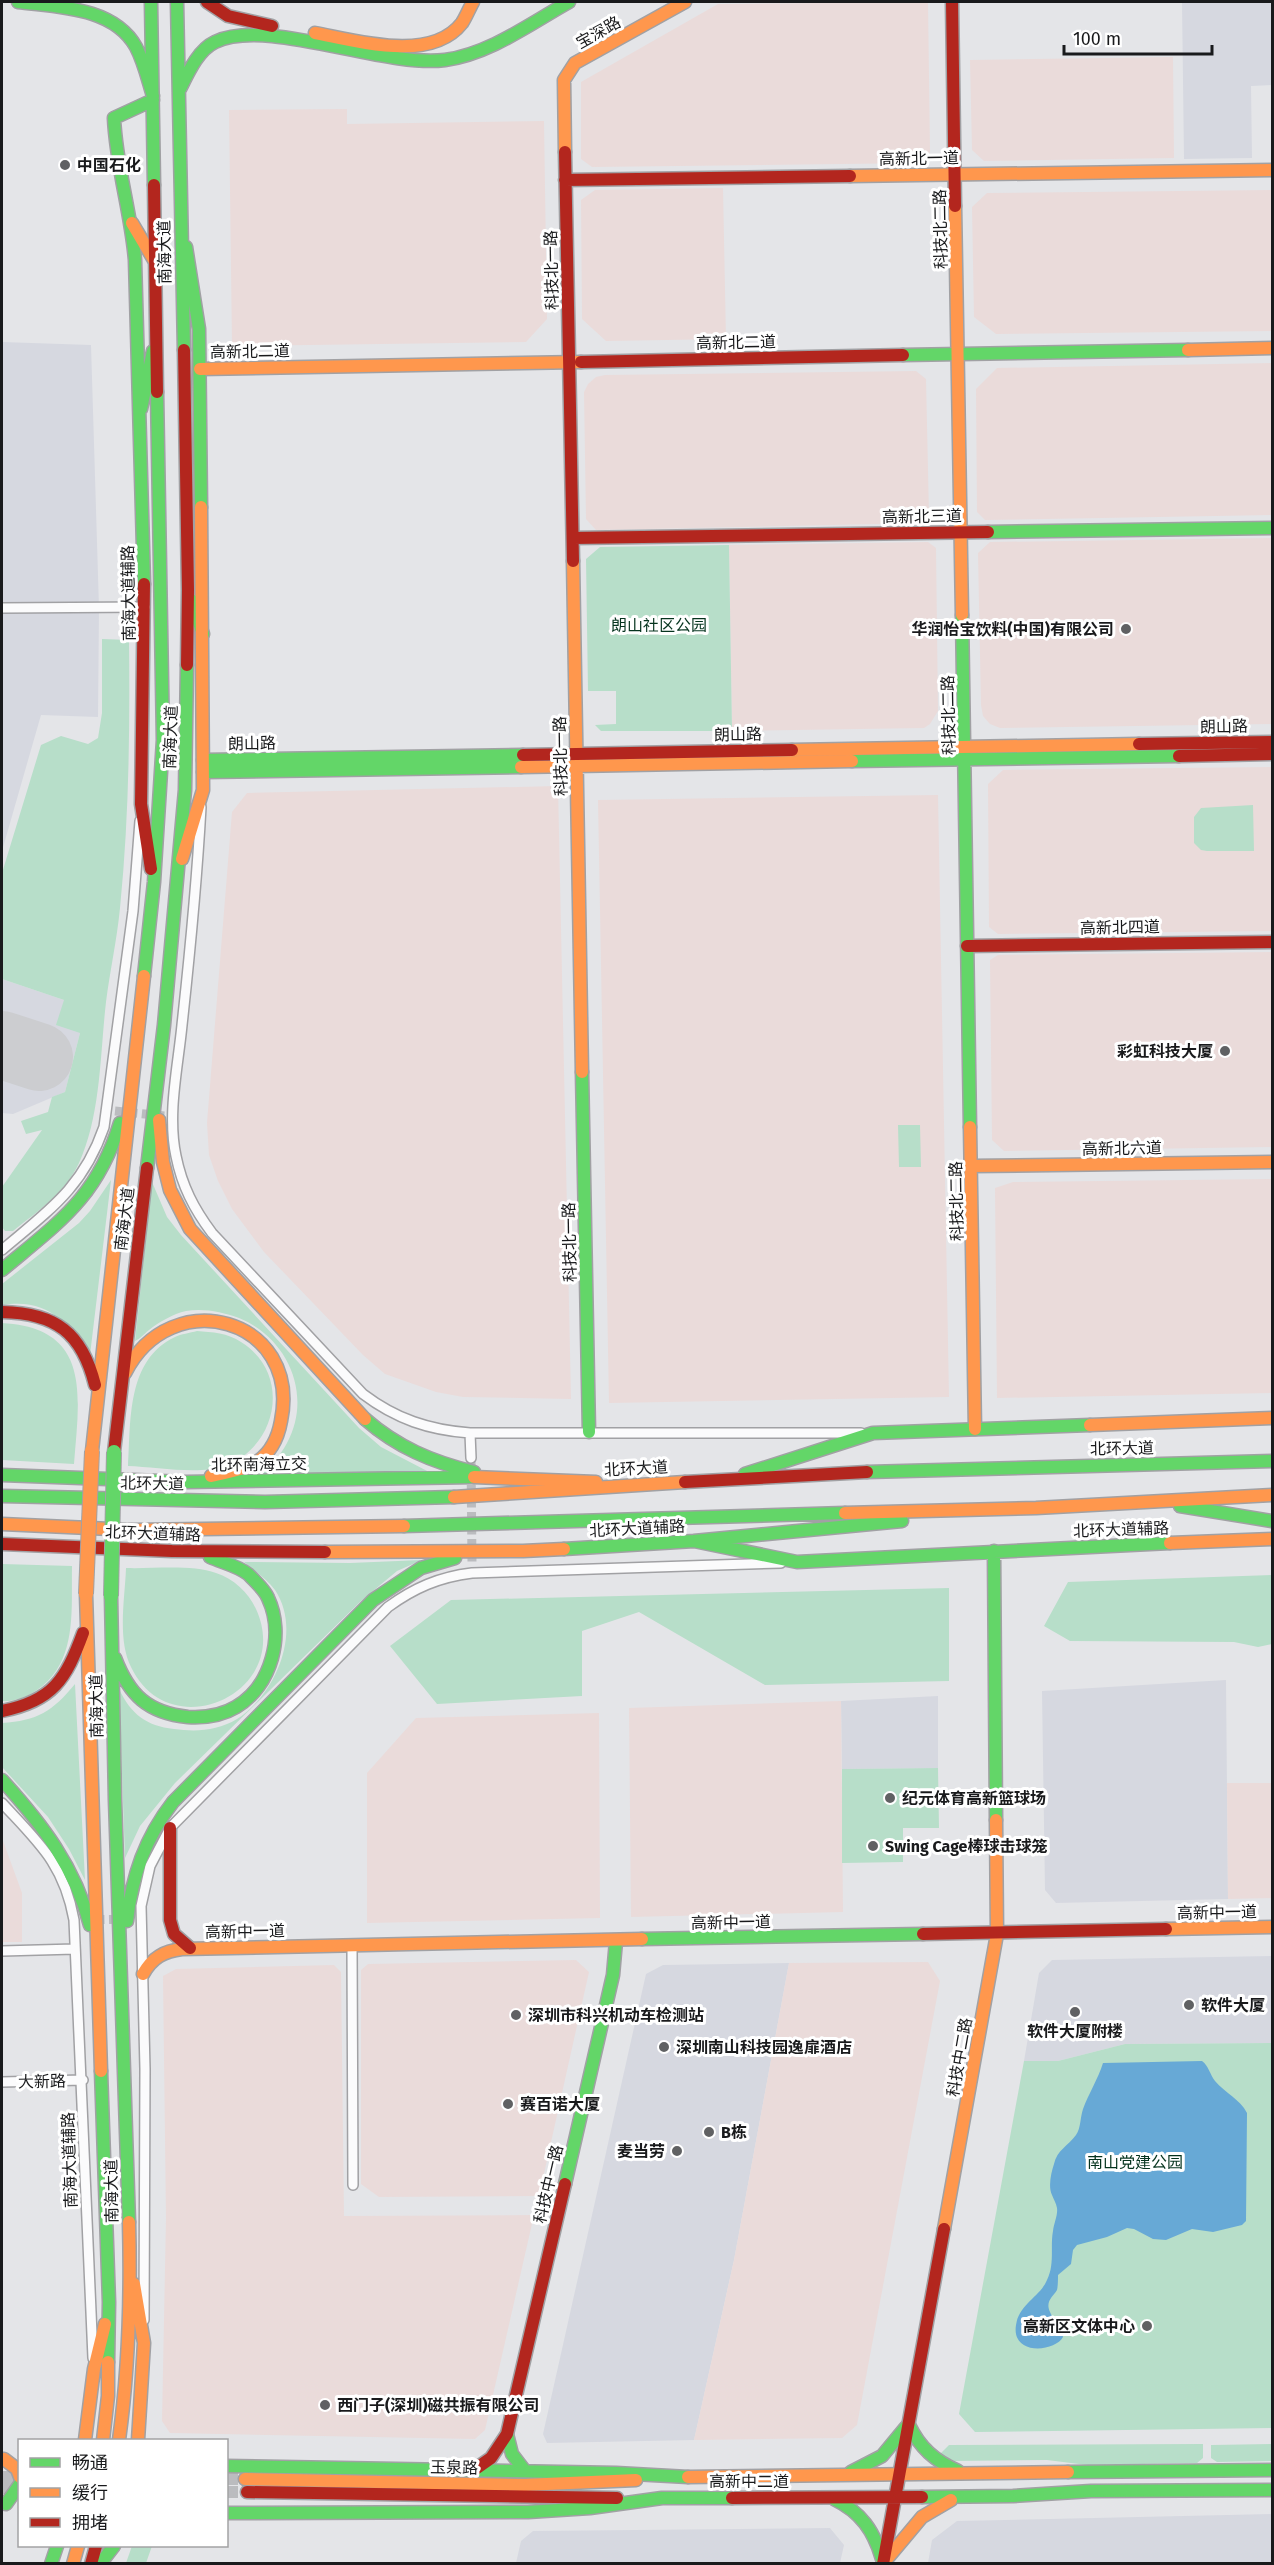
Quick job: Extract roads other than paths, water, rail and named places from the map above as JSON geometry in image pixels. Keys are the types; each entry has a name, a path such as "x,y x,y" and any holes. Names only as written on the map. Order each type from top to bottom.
{"main road":[{"path":"18,2 71,9 98,16 121,30 134,44 153,98"},
{"name":"南海大道","path":"103,2439 108,2396 110,2302 86,1626 87,1534 92,1451 154,882 163,740 164,685 151,2"},
{"name":"南海大道","path":"119,2439 127,2353 129,2257 123,1980 113,1763 111,1596 114,1452 179,871 187,723 188,590 177,2"},
{"path":"207,2 221,12 252,23 413,47 429,45 452,33 462,24 473,2"},
{"path":"180,89 195,62 207,48 226,37 256,35 384,56 445,60 479,50 569,2"},
{"name":"宝深路","path":"564,80 566,73 575,63 686,2"},
{"name":"科技北二路","path":"952,2 975,1429"},
{"name":"科技北一路","path":"564,80 589,1432"},
{"name":"南海大道辅路","path":"141,804 144,607 141,409 132,223 117,148 114,118 153,98"},
{"name":"高新北一道","path":"565,180 1272,170"},
{"path":"179,871 203,790 198,316 180,208"},
{"path":"132,223 156,265"},
{"path":"141,409 158,329"},
{"name":"高新北二道","path":"200,369 1272,348"},
{"name":"高新北三道","path":"573,538 1272,528"},
{"path":"188,590 203,634"},
{"name":"朗山路","path":"203,766 965,753 1272,742"},
{"name":"朗山路","path":"965,753 1272,754"},
{"name":"南海大道","path":"141,804 154,882"},
{"name":"高新北四道","path":"968,946 1272,942"},
{"path":"160,1052 159,1123 163,1162 170,1190 190,1228 354,1408 378,1431 393,1443 430,1461 496,1476 637,1484"},
{"path":"2,1270 77,1206 101,1176 115,1144 134,1063"},
{"name":"高新北六道","path":"972,1166 1272,1162"},
{"path":"2,1312 22,1311 41,1316 59,1324 74,1336 87,1356 98,1397"},
{"path":"120,1387 127,1369 152,1339 169,1328 187,1321 205,1318 225,1321 242,1328 270,1353 280,1370 285,1405 282,1423 272,1444 256,1462 242,1468 186,1482"},
{"path":"723,1480 873,1433 1272,1418"},
{"name":"北环大道","path":"2,1496 265,1502 342,1501 433,1498 830,1473 1272,1461"},
{"name":"北环南海立交","path":"2,1473 23,1476 186,1482 496,1476"},
{"path":"694,1541 1036,1508 1272,1495"},
{"path":"1137,1501 1272,1521"},
{"path":"2,1524 134,1530 334,1528 1036,1508"},
{"name":"北环大道辅路","path":"2,1544 172,1551 523,1551 694,1541 797,1562 1272,1539"},
{"path":"2,1552 50,1546"},
{"path":"111,1640 119,1670 130,1689 145,1703 165,1714 197,1720 212,1718 238,1707 260,1685 274,1657 278,1636 276,1615 264,1589 243,1570 230,1563 198,1554 172,1551"},
{"path":"123,1980 129,1900 140,1854 154,1825 173,1802 290,1682 373,1600 392,1585 411,1572 439,1561 523,1551"},
{"name":"科技中二路","path":"883,2563 997,1934 994,1551"},
{"path":"2,1711 30,1705 54,1690 73,1664 86,1626"},
{"path":"2,1780 59,1849 75,1879 88,1918 97,1981"},
{"path":"170,1828 170,1920 174,1934 190,1948"},
{"name":"高新中一道","path":"142,1974 157,1955 171,1950 190,1948 1272,1927"},
{"name":"科技中一路","path":"474,2470 491,2458 507,2434 613,1975 616,1941"},
{"path":"129,2257 144,2343 140,2439"},
{"path":"83,2439 94,2369 110,2302"},
{"path":"883,2563 879,2545 868,2523 846,2504 832,2497 839,2474 860,2468 882,2456 909,2424 925,2452 935,2460 962,2472"},
{"path":"507,2434 512,2454 525,2471"},
{"path":"2,2459 18,2458"},
{"path":"2,2459 18,2472"},
{"name":"高新中二道","path":"228,2466 525,2471 662,2477 1272,2470"},
{"name":"玉泉路","path":"662,2477 606,2483 524,2485 245,2486 662,2498"},
{"path":"9,2504 18,2488"},
{"name":"高新中二道","path":"228,2513 528,2512 590,2508 662,2498 963,2497 1091,2492 1272,2490"},
{"path":"883,2563 921,2517 938,2505 963,2497"},
{"path":"51,2564 57,2547"},
{"path":"73,2564 78,2547"},
{"path":"91,2564 96,2547"},
{"path":"100,2564 113,2547"},
{"path":"110,2564 114,2547"}],"street":[{"path":"2,610 144,607"},
{"path":"203,790 193,914 169,1116 182,1182 193,1206 212,1233 363,1394 380,1407 421,1426 470,1433 873,1433"},
{"name":"南海大道辅路","path":"2,1250 71,1190 96,1150 111,1111 133,911 141,804"},
{"path":"470,1433 471,1458"},
{"path":"144,2343 142,1949 138,1919 145,1880 156,1852 170,1828 387,1607 431,1582 472,1568 797,1562"},
{"name":"南海大道辅路","path":"2,1803 54,1863 68,1891 78,1920 75,1949 83,2080 94,2369"},
{"path":"352,1945 353,2185"},
{"path":"2,1951 75,1949"},
{"name":"大新路","path":"2,2082 83,2080"}],"water":[{"path":"1202,2061 1215,2081 1247,2113 1246,2221 1242,2225 1213,2232 1192,2229 1166,2240 1153,2239 1134,2229 1127,2228 1107,2237 1077,2245 1073,2250 1071,2264 1058,2275 1057,2290 1048,2305 1063,2337 1052,2346 1043,2348 1027,2346 1020,2342 1016,2335 1018,2318 1025,2306 1044,2286 1051,2268 1052,2237 1057,2211 1050,2180 1055,2159 1078,2132 1083,2109 1103,2063"}],"tunnel":[{"path":"115,1111 165,1116"},
{"path":"471,1458 472,1563"},
{"path":"82,1920 134,1919"},
{"path":"2,2477 18,2477"},
{"path":"228,2479 245,2479"},
{"path":"2,2488 18,2489"},
{"path":"228,2492 247,2492"}],"place":[{"name":"中国石化","path":"65,165"},
{"name":"华润怡宝饮料(中国)有限公司","path":"1126,629"},
{"name":"彩虹科技大厦","path":"1225,1051"},
{"name":"纪元体育高新篮球场","path":"890,1798"},
{"name":"Swing Cage棒球击球笼","path":"873,1846"},
{"name":"软件大厦","path":"1189,2005"},
{"name":"软件大厦附楼","path":"1075,2012"},
{"name":"深圳市科兴机动车检测站","path":"516,2015"},
{"name":"深圳南山科技园逸扉酒店","path":"664,2047"},
{"name":"赛百诺大厦","path":"508,2104"},
{"name":"B栋","path":"709,2132"},
{"name":"麦当劳","path":"677,2151"},
{"name":"高新区文体中心","path":"1147,2326"},
{"name":"西门子(深圳)磁共振有限公司","path":"325,2405"}],"park label":[{"name":"朗山社区公园","path":"659,625"},
{"name":"南山党建公园","path":"1135,2162"}]}
